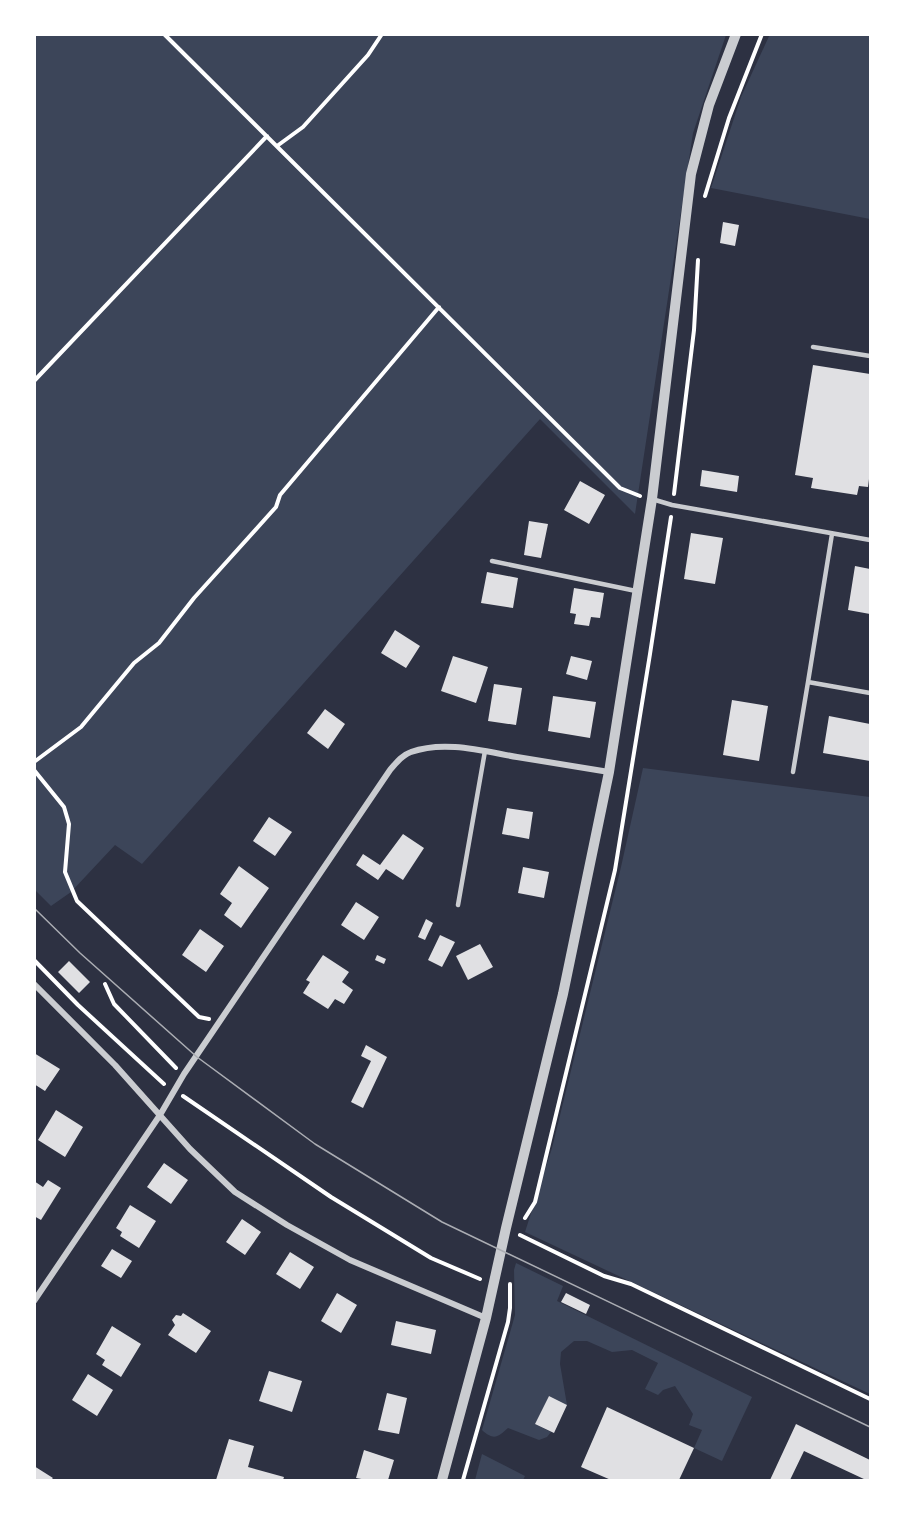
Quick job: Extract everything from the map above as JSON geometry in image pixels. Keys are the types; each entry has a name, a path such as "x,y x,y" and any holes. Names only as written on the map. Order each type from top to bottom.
{"street":[{"path":"442,1480 486,1318 563,994 609,772 652,499 691,174 708,105 736,34"},
{"path":"34,1301 160,1115 219,1022 390,770 400,759 408,753 426,748 449,747 609,772"},
{"path":"34,984 115,1065 190,1149 235,1192 287,1225 350,1260 486,1318"}],"lane":[{"path":"813,346 870,356"},
{"path":"652,499 672,505 870,540"},
{"path":"794,772 832,534"},
{"path":"492,561 639,592"},
{"path":"808,682 870,693"},
{"path":"458,905 485,751"}],"path":[{"path":"164,34 620,488 652,499"},
{"path":"277,146 303,127 368,55 382,34"},
{"path":"703,204 729,118 762,34"},
{"path":"34,381 267,136"},
{"path":"523,1222 535,1202 615,870 651,654 672,505 694,330 698,253"},
{"path":"34,762 81,727 134,663 159,642 194,598 276,507 280,495 439,307"},
{"path":"34,770 64,807 69,824 65,872 76,901 199,1017 219,1022"},
{"path":"34,960 78,1005 161,1082 331,1197 431,1258 493,1284"},
{"path":"105,984 114,1004 184,1074"},
{"path":"517,1245 521,1228"},
{"path":"520,1235 604,1276 631,1284 870,1399"},
{"path":"463,1480 508,1323 510,1274"}],"shaded area":[{"path":"770,34 870,35 870,219 711,188 741,97"},
{"path":"34,35 726,35 693,133 635,514 540,419 142,864 115,845 71,892 51,906 34,889"},
{"path":"643,768 870,797 870,1394 525,1232 552,1148"},
{"path":"516,1263 563,1286 557,1301 752,1397 722,1461 694,1448 702,1430 689,1425 693,1414 675,1386 663,1390 658,1395 645,1389 658,1363 632,1350 612,1352 587,1341 574,1341 561,1352 560,1364 567,1405 549,1396 535,1424 551,1432 547,1437 539,1440 508,1428 493,1437 482,1430 515,1315 514,1270"},
{"path":"482,1454 525,1476 523,1480 475,1480"}],"building":[{"path":"723,222 739,225 735,246 720,243"},
{"path":"813,365 870,374 870,471 868,487 859,486 857,495 811,488 813,478 795,475"},
{"path":"702,470 739,476 737,492 700,486"},
{"path":"580,481 605,495 589,524 564,510"},
{"path":"529,521 548,524 541,558 524,555"},
{"path":"691,533 723,538 715,584 684,579"},
{"path":"855,566 870,569 870,614 848,610"},
{"path":"487,572 518,578 513,608 481,603"},
{"path":"574,588 604,593 600,618 591,617 589,626 574,624 576,614 570,613"},
{"path":"395,630 420,646 406,668 381,653"},
{"path":"453,656 488,667 476,703 441,691"},
{"path":"571,656 592,661 587,680 566,674"},
{"path":"494,684 522,688 516,725 488,721"},
{"path":"553,696 596,702 590,738 548,731"},
{"path":"732,700 768,706 759,761 723,755"},
{"path":"325,709 345,724 328,749 307,733"},
{"path":"829,716 870,724 870,761 823,753"},
{"path":"507,808 533,812 529,839 502,834"},
{"path":"269,817 292,832 275,856 253,841"},
{"path":"403,834 424,848 403,880 386,869 378,880 356,865 363,854 380,865"},
{"path":"239,866 269,888 241,928 224,915 232,903 220,894"},
{"path":"523,867 549,872 544,898 518,893"},
{"path":"356,902 379,917 364,940 341,925"},
{"path":"426,919 433,923 425,940 418,937"},
{"path":"200,929 224,946 206,972 182,955"},
{"path":"440,935 455,942 442,967 428,960"},
{"path":"480,944 493,967 468,980 456,956"},
{"path":"323,955 349,972 342,982 353,990 344,1004 335,999 328,1009 303,993 310,982 306,980"},
{"path":"377,955 386,959 384,964 375,960"},
{"path":"69,961 90,982 79,993 58,972"},
{"path":"366,1045 387,1057 363,1108 351,1102 371,1061 361,1056"},
{"path":"34,1053 60,1069 45,1091 34,1084"},
{"path":"56,1110 83,1127 65,1157 38,1140"},
{"path":"164,1163 188,1180 171,1204 147,1187"},
{"path":"48,1180 61,1188 41,1220 34,1216 34,1181 43,1187"},
{"path":"130,1205 156,1221 139,1248 120,1236 122,1232 116,1228"},
{"path":"242,1219 261,1232 245,1255 226,1242"},
{"path":"112,1249 132,1261 121,1278 101,1266"},
{"path":"290,1252 314,1267 300,1289 276,1274"},
{"path":"337,1293 357,1305 341,1333 321,1321"},
{"path":"566,1293 590,1305 586,1314 561,1302"},
{"path":"183,1313 211,1331 196,1353 168,1335 175,1325 172,1320 176,1315 181,1316"},
{"path":"396,1321 436,1330 431,1354 391,1345"},
{"path":"112,1326 141,1344 121,1377 102,1365 105,1360 96,1354"},
{"path":"269,1371 302,1381 292,1412 259,1401"},
{"path":"88,1374 113,1390 97,1416 72,1400"},
{"path":"387,1393 407,1398 399,1434 378,1430"},
{"path":"549,1396 567,1405 554,1433 535,1424"},
{"path":"607,1407 694,1448 679,1480 611,1480 581,1467"},
{"path":"796,1424 870,1460 870,1480 804,1451 790,1480 770,1480"},
{"path":"229,1439 254,1446 248,1467 284,1477 283,1480 216,1480"},
{"path":"364,1450 394,1460 388,1480 356,1478"},
{"path":"34,1466 53,1478 34,1480"}],"tram line":[{"path":"34,908 80,953 197,1057 315,1144 442,1222 870,1427"}]}
